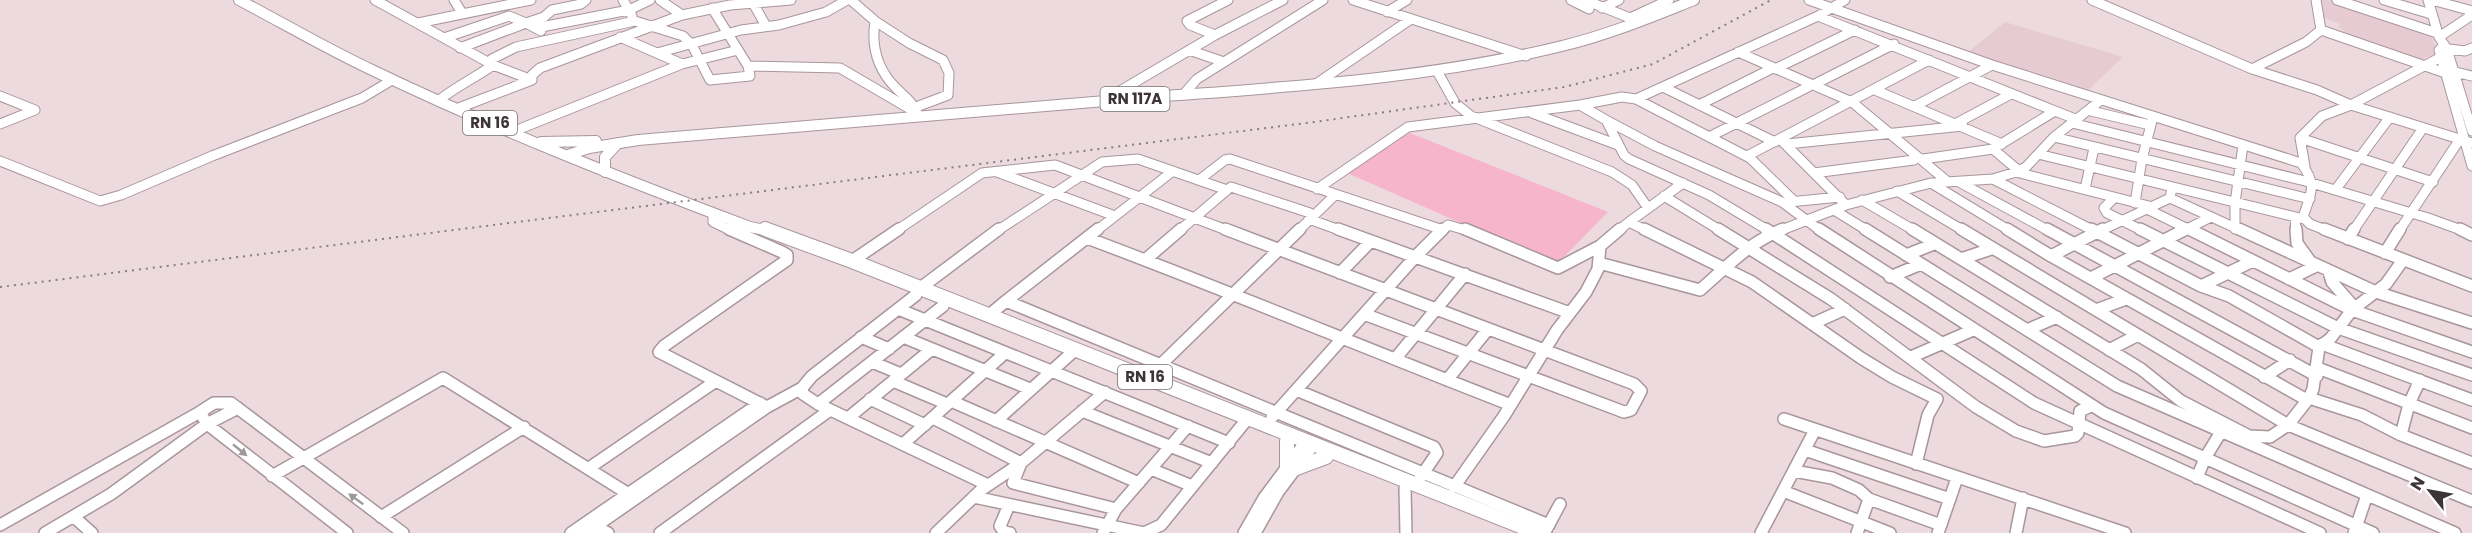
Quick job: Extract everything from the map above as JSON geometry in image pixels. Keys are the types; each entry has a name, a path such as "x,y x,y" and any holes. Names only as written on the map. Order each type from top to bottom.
{"main road":[{"name":"RN 16","path":"239,0 392,80 605,172 713,214 750,227 761,228 852,261 943,306 1071,353 1287,441 1308,445 1415,482 1543,530"},
{"name":"RN 117A","path":"568,155 617,143 917,112 1183,95 1437,71 1526,56 1627,28 1694,0"},
{"path":"536,142 617,143"},
{"path":"605,172 605,157 617,143"},
{"name":"RN 16","path":"750,227 753,233 988,316 1071,353 1147,378 1266,425 1326,456 1415,482 1515,533"},
{"path":"1287,441 1290,468 1326,456"}],"street":[{"path":"375,0 493,65 532,80"},
{"path":"454,0 462,13"},
{"path":"418,23 505,2 531,0"},
{"path":"549,0 552,10"},
{"path":"460,48 544,17 552,10 597,0"},
{"path":"623,0 635,21 647,27 681,34 692,45 709,80 751,75 748,66 712,8"},
{"path":"536,28 629,9 650,0"},
{"path":"660,0 682,15"},
{"path":"532,80 532,75 540,68 682,15 712,8 791,0"},
{"path":"657,54 741,30 781,25 826,12 849,0 875,21 909,43 940,58 947,65 950,81 948,95 917,112"},
{"path":"1215,35 1190,25 1187,21 1228,0"},
{"path":"1103,101 1215,35 1283,0"},
{"path":"1183,95 1191,84 1323,0"},
{"path":"1353,0 1526,56"},
{"path":"1388,12 1407,0"},
{"path":"1571,0 1627,28"},
{"path":"1585,0 1630,18 1669,0"},
{"path":"1602,8 1619,0"},
{"path":"1809,0 1992,65 2101,100 2152,121"},
{"path":"1636,99 1818,16 1845,0"},
{"path":"2092,0 2252,69 2317,90 2351,105 2423,128 2467,132"},
{"path":"2316,0 2322,30"},
{"path":"2337,0 2465,51 2472,48"},
{"path":"2384,0 2431,14"},
{"path":"2467,132 2454,100 2453,75 2431,14 2430,0 2472,11"},
{"path":"583,2 586,19 592,29"},
{"path":"753,3 766,26"},
{"path":"2440,42 2472,15"},
{"path":"444,39 509,16 536,28 551,38"},
{"path":"1818,16 2055,111 2075,122 2145,142 2313,182 2412,214 2437,219 2472,235"},
{"path":"1316,84 1411,20"},
{"path":"493,65 492,59 497,55 551,38 635,21"},
{"path":"875,21 872,40 878,65 917,112"},
{"path":"1699,105 1855,30"},
{"path":"2252,69 2270,57 2297,46 2322,30"},
{"path":"2322,30 2420,66 2453,75 2472,76"},
{"path":"1709,137 1910,36"},
{"path":"620,37 682,64"},
{"path":"2440,42 2441,57 2468,103 2467,132 2472,166"},
{"path":"512,132 682,64 738,50"},
{"path":"1190,50 1224,62"},
{"path":"1736,53 1850,104 1942,180 2051,256 2264,377 2308,399 2362,415 2401,435 2472,463"},
{"path":"2300,138 2322,115 2332,109 2351,105 2372,95 2420,66 2441,57"},
{"path":"1747,156 1781,142 1929,60"},
{"path":"438,101 459,85 477,77 493,65"},
{"path":"1915,106 1992,65"},
{"path":"748,66 817,70 840,68 917,112"},
{"path":"1437,71 1455,103 1474,118 1612,172 1632,185 1648,208"},
{"path":"0,161 93,200 110,199 362,99 392,80"},
{"path":"456,109 532,80"},
{"path":"1663,87 1781,142 1843,201"},
{"path":"1875,90 1960,125 1997,146 2018,172 2147,207 2353,309 2472,352"},
{"path":"1781,142 1889,135 1960,125 2011,94"},
{"path":"0,96 35,110 0,124"},
{"path":"1317,189 1406,128 1580,105 1622,97 1636,99 1747,156 1794,201"},
{"path":"1782,202 1862,200 1942,180 1993,179 2018,172 2029,165 2054,136 2091,111 2101,100"},
{"path":"2454,100 2468,103"},
{"path":"1580,105 1655,146 1782,202 1890,277 2091,406 2355,529 2373,533"},
{"path":"1814,173 1918,160 1997,146 2055,111"},
{"path":"2091,111 2152,121 2243,145 2305,165"},
{"path":"1528,112 1618,145"},
{"path":"2336,189 2390,117"},
{"path":"1606,120 1618,145 1629,159 1709,195 1774,234 1945,343 2024,397 2320,533"},
{"path":"2135,203 2145,142 2152,121"},
{"path":"2348,239 2423,128"},
{"path":"2385,253 2467,132"},
{"path":"2054,136 2094,148 2310,199"},
{"path":"2300,138 2433,182"},
{"path":"2300,138 2305,165 2313,182 2310,199 2299,218 2297,243 2314,265"},
{"path":"2235,229 2235,203 2240,182 2243,145"},
{"path":"2085,189 2094,148"},
{"path":"2038,154 2139,180 2171,193 2235,229 2376,292 2472,323"},
{"path":"571,533 632,496 764,405 802,388 812,376 1014,219 1104,161 1133,158 1227,190"},
{"path":"1199,180 1228,159 1443,230"},
{"path":"852,261 985,172 1054,165 1634,384 1641,389 1641,393 1631,410 1627,412 1364,314"},
{"path":"994,170 1115,216"},
{"path":"988,316 1173,171"},
{"path":"1993,179 2201,286 2229,296 2321,346 2472,400"},
{"path":"1942,180 2113,266 2290,360 2472,428"},
{"path":"1266,425 1415,257 1451,225 1555,268 1562,267 1580,254 1600,246 1683,183"},
{"path":"1145,260 1231,187 1303,210 1310,213 1309,219"},
{"path":"1897,191 2288,425 2336,447 2472,501"},
{"path":"2051,256 2098,234 2171,193 2235,203 2299,218 2318,228 2472,285"},
{"path":"1147,378 1275,250 1335,195"},
{"path":"1664,196 1845,309 1977,407 2016,431 2038,440 2075,436 2080,411 2091,406"},
{"path":"2114,198 2103,210 2338,328 2472,375"},
{"path":"1862,200 2140,369 2181,400 2224,428 2261,438 2278,434 2288,425 2308,399 2317,372 2321,346 2353,309 2385,284 2403,260"},
{"path":"1599,263 1698,290 1704,288 1747,248 1805,220 1834,210 1843,201"},
{"path":"1834,210 2117,386 2224,428 2367,495 2455,533"},
{"path":"713,214 713,222 716,224 782,252 787,255 787,260 660,349 663,355 764,405"},
{"path":"2091,278 2211,217"},
{"path":"1309,219 1570,313"},
{"path":"1629,222 1752,282 1892,377 1936,399"},
{"path":"1087,238 1232,292 1341,339 1511,405"},
{"path":"1340,273 1371,241"},
{"path":"1906,255 1934,244"},
{"path":"1454,487 1511,405 1544,350 1586,292 1599,263 1600,246"},
{"path":"1961,259 1991,249"},
{"path":"2201,286 2253,261"},
{"path":"1890,277 1921,264"},
{"path":"2289,279 2314,265"},
{"path":"2330,272 2332,282 2353,309"},
{"path":"1395,359 1465,274"},
{"path":"2096,310 2126,299"},
{"path":"1006,301 1276,412 1415,482 1454,487 1543,530 1560,504"},
{"path":"660,533 824,407 872,362 943,306"},
{"path":"898,309 1229,443"},
{"path":"1812,324 1845,309"},
{"path":"2027,330 2057,317"},
{"path":"1447,380 1488,329"},
{"path":"1911,357 1973,330"},
{"path":"2109,350 2138,335"},
{"path":"861,337 889,349"},
{"path":"903,338 1030,389"},
{"path":"848,418 932,349"},
{"path":"903,444 1005,353"},
{"path":"996,420 1071,353"},
{"path":"2264,377 2290,360"},
{"path":"872,362 949,403 996,420 1139,483"},
{"path":"1916,464 1928,415 1936,399 1936,386 1931,372"},
{"path":"272,476 443,378 632,496"},
{"path":"2401,435 2409,404 2420,380"},
{"path":"589,468 716,381"},
{"path":"802,388 803,394 824,407 988,485"},
{"path":"1296,390 1434,447 1437,453 1415,482 1406,533"},
{"path":"936,533 988,485 1021,463 1105,392"},
{"path":"870,399 929,421 1021,463"},
{"path":"0,525 204,418 238,408 301,458 403,533"},
{"path":"1082,411 1212,463"},
{"path":"204,418 272,476 347,533"},
{"path":"45,533 111,494 204,418"},
{"path":"1784,419 2125,533"},
{"path":"974,497 1105,529 1144,532 1153,530 1161,525 1244,423"},
{"path":"1105,529 1116,509 1188,426"},
{"path":"381,517 524,427"},
{"path":"2197,478 2205,458 2224,428"},
{"path":"1761,533 1815,430"},
{"path":"1244,533 1264,498 1308,445"},
{"path":"1805,450 1950,500"},
{"path":"1021,463 1013,483 1116,509"},
{"path":"1255,533 1290,468"},
{"path":"1151,469 1192,486"},
{"path":"1794,471 1832,478 1859,490 1869,499 1940,529 1957,478"},
{"path":"1783,491 1859,528 1890,533"},
{"path":"2355,529 2367,495"},
{"path":"591,530 632,496"},
{"path":"2016,533 2023,498"},
{"path":"1859,528 1869,499"},
{"path":"1009,505 1000,526 1004,532 1010,533"},
{"path":"74,516 92,533"},
{"path":"591,530 608,533"}],"shaded area":[{"path":"2320,0 2335,0 2430,33 2438,53 2418,60 2355,37 2344,32 2338,26 2340,24 2322,17"},
{"path":"2005,22 2123,57 2087,91 1967,53"},
{"path":"1405,131 1608,212 1556,265 1345,172"}],"railway":[{"path":"0,287 1314,122 1564,87 1653,64 1771,0"}]}
